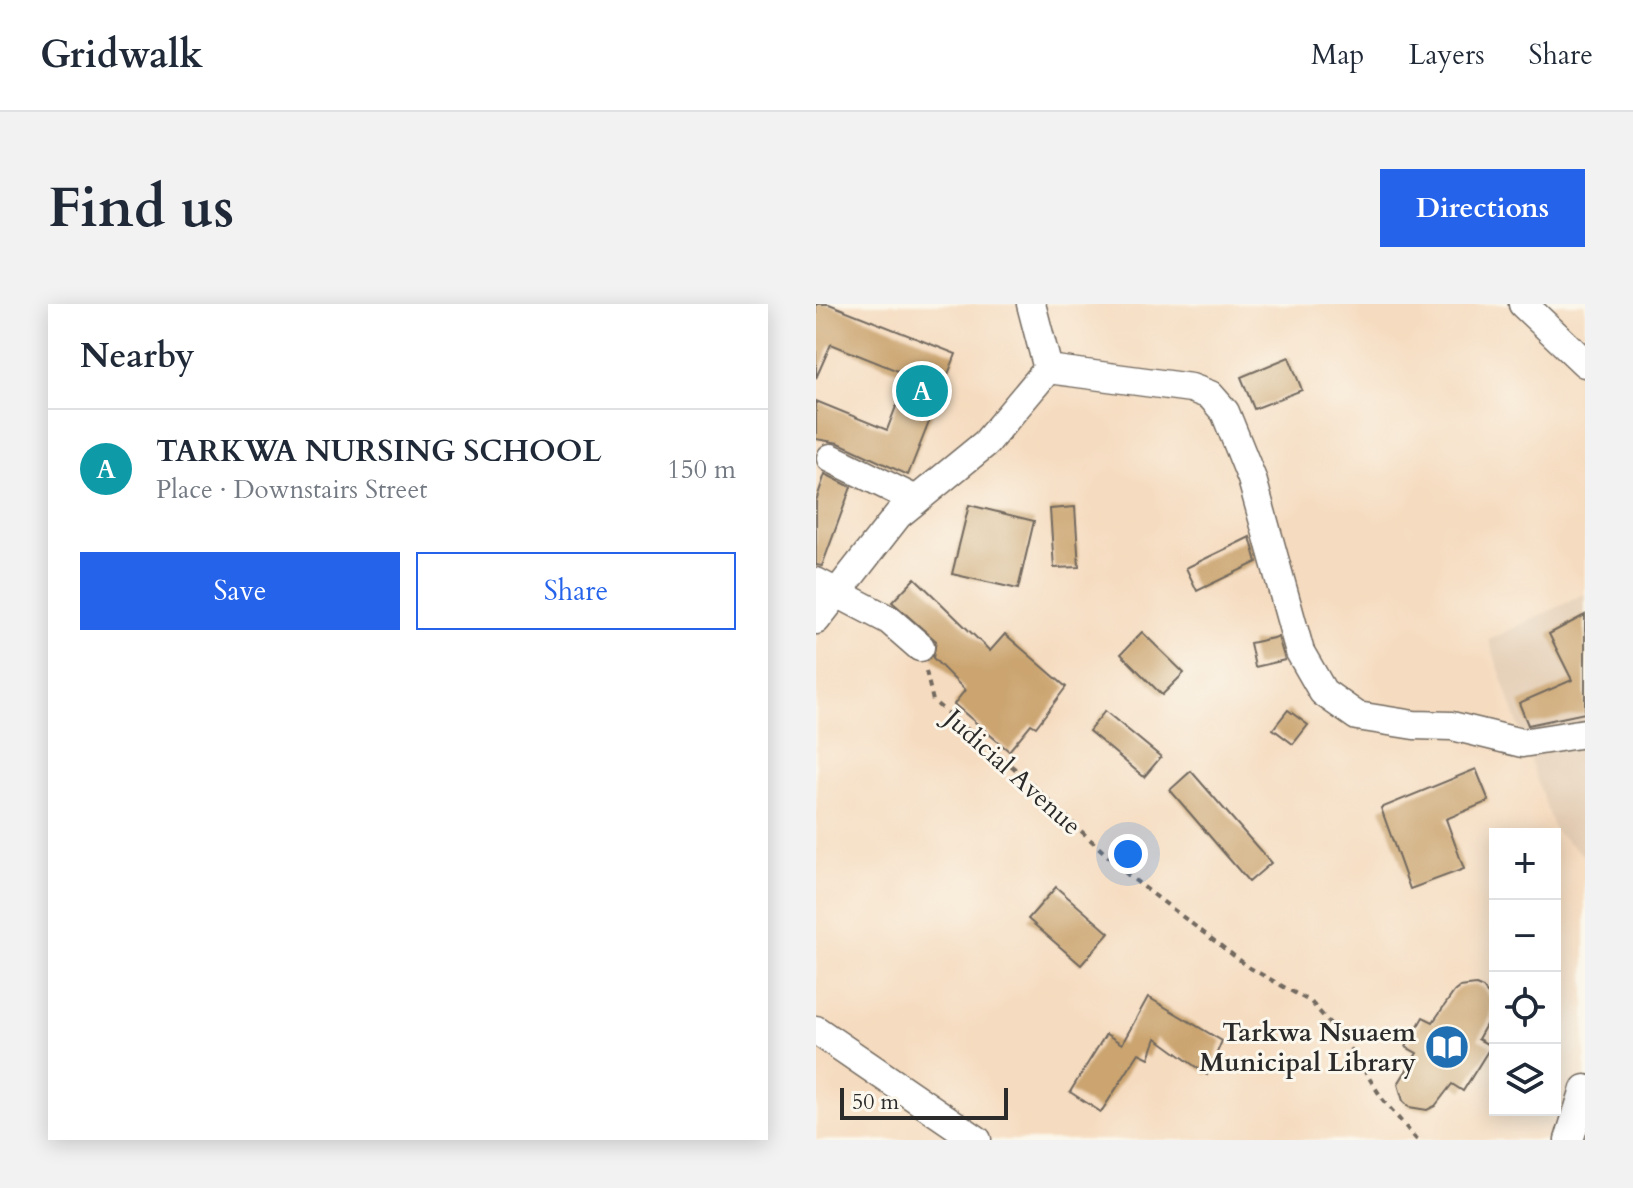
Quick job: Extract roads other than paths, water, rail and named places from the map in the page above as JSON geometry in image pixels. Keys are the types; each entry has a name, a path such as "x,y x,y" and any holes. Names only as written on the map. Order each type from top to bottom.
{"street":[{"path":"1031,304 1048,369"},
{"path":"1523,304 1585,363"},
{"path":"816,620 826,587 898,515 986,443 1048,369"},
{"path":"1048,369 1191,388 1210,395 1225,412 1252,479 1300,652 1323,692 1357,716 1414,725 1452,726 1522,743 1585,733"},
{"path":"831,458 916,500"},
{"path":"826,587 889,620 920,647"},
{"path":"816,1030 977,1140"},
{"path":"1569,1140 1585,1089"}],"place":[{"name":"TARKWA NURSING SCHOOL","path":"922,391"},
{"name":"Tarkwa Nsuaem Municipal Library","path":"1447,1047"}]}
